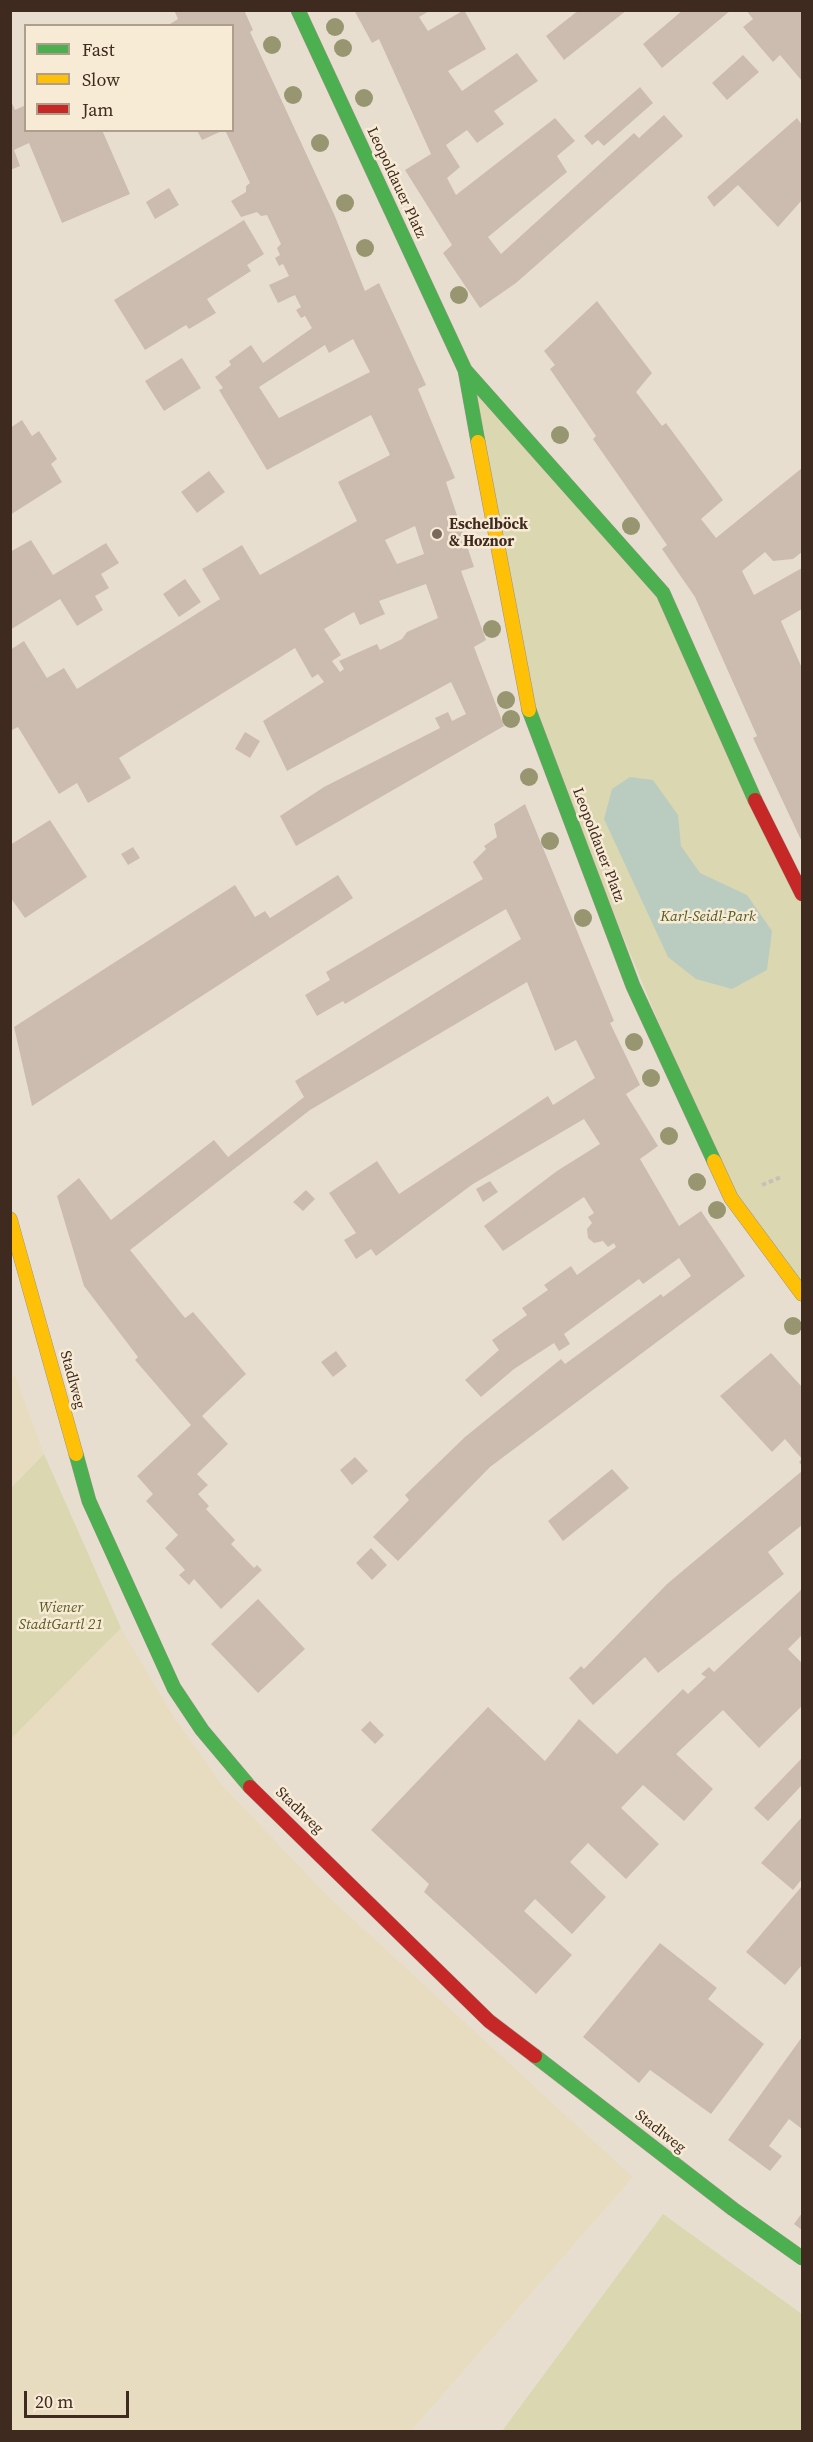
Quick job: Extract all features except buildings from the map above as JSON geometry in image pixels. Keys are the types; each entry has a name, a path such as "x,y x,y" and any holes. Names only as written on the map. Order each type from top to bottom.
{"street":[{"name":"Leopoldauer Platz","path":"298,10 465,370 526,701 633,986 731,1198 802,1294"},
{"name":"Leopoldauer Platz","path":"465,370 663,593 773,840 802,894"},
{"name":"Stadlweg","path":"10,1219 89,1502 174,1688 202,1730 235,1772 489,2021 733,2209 802,2258"}],"shaded area":[{"path":"630,777 653,780 678,815 681,846 700,873 747,895 772,931 767,970 732,989 696,979 668,957 604,819 612,789"},
{"path":"15,1375 44,1454 11,1488 10,1380"},
{"path":"121,1628 172,1714 222,1785 330,1898 633,2177 411,2431 11,2432 11,1739"}],"green space":[{"name":"Karl-Seidl-Park","path":"465,370 663,593 802,894 802,1294 731,1198 526,701"},
{"name":"Wiener StadtGartl 21","path":"44,1454 121,1628 11,1739 11,1488"},
{"path":"663,2214 802,2314 802,2431 502,2431"}],"traffic: fast":[{"path":"298,10 465,370 478,442"},
{"path":"465,370 663,593 755,800"},
{"path":"529,710 633,986 714,1161"},
{"path":"76,1454 89,1501 174,1688 202,1730 250,1787"},
{"path":"535,2056 733,2209 802,2258"}],"traffic: slow":[{"path":"478,442 529,710"},
{"path":"714,1161 731,1198 802,1294"},
{"path":"10,1219 76,1454"}],"traffic: jam":[{"path":"755,800 802,894"},
{"path":"250,1787 489,2021 535,2056"}],"place":[{"name":"Eschelböck & Hoznor","path":"437,534"}]}
